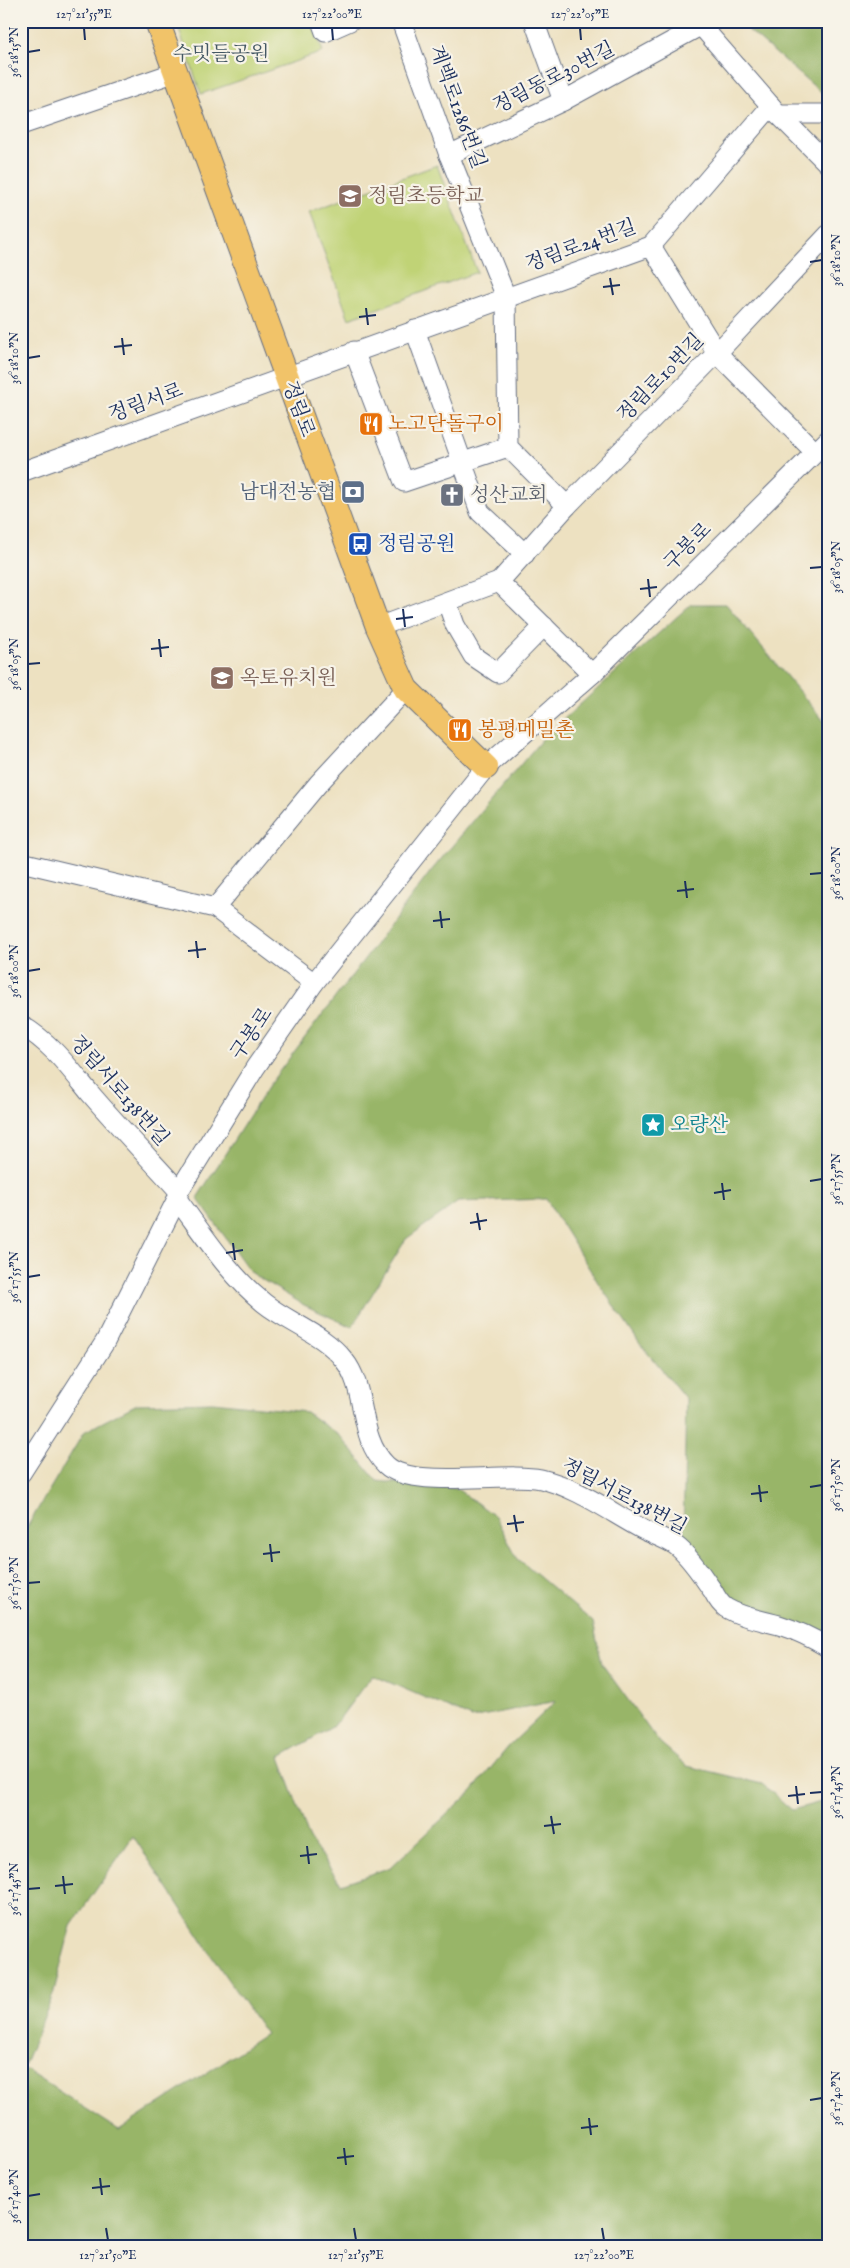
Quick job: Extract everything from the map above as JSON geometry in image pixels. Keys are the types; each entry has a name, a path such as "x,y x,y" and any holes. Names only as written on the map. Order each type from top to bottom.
{"main road":[{"name":"정림로","path":"158,21 378,627 406,689 486,767"}],"street":[{"path":"323,26 350,21"},
{"name":"계백로1286번길","path":"402,21 449,155 506,297 508,447"},
{"path":"534,21 563,101"},
{"path":"700,23 775,110 829,165"},
{"name":"정림동로30번길","path":"449,155 563,101 700,23"},
{"path":"21,125 176,72"},
{"path":"775,110 829,114"},
{"name":"정림로24번길","path":"287,377 354,351 650,246 775,110"},
{"name":"정림로10번길","path":"378,627 499,582 567,506 717,353 829,234"},
{"path":"650,246 717,353 815,452"},
{"path":"415,330 480,512 526,554"},
{"path":"354,351 404,482 508,447 567,506"},
{"name":"정림서로","path":"21,472 287,377"},
{"name":"구봉로","path":"21,1473 105,1342 178,1195 255,1068 314,983 486,767 592,674 829,439"},
{"path":"499,582 592,674"},
{"path":"447,602 455,625 473,656 498,673 544,626"},
{"path":"215,908 318,784 406,689"},
{"path":"21,862 215,908 314,983"},
{"name":"정림서로138번길","path":"21,1025 37,1034 59,1054 89,1092 178,1195 242,1285 266,1305 323,1341 344,1359 353,1374 365,1426 371,1442 387,1466 404,1474 422,1477 449,1478 516,1475 542,1479 568,1488 674,1545 703,1577 724,1607 747,1618 782,1626 829,1648"}],"green space":[{"name":"수밋들공원","path":"176,21 312,21 323,52 201,94"},
{"path":"739,21 829,21 829,99 739,22"},
{"path":"437,165 477,272 349,319 309,212"},
{"path":"691,604 726,604 829,727 829,1643 744,1614 690,1546 683,1534 686,1399 640,1344 597,1281 546,1199 458,1202 406,1239 352,1327 304,1305 251,1273 197,1198 269,1085 431,871 543,738"},
{"path":"213,1402 306,1412 341,1437 377,1481 457,1489 495,1516 517,1558 593,1622 602,1664 657,1740 687,1766 762,1784 792,1810 821,1802 829,1804 829,2247 21,2247 21,1537 84,1432 137,1404","holes":["372,1675 472,1718 556,1701 509,1746 472,1791 391,1867 341,1884 310,1840 280,1757 334,1726","133,1836 266,2034 119,2130 23,2068 53,1995 71,1926"]}],"place":[{"name":"정림초등학교","path":"350,196"},
{"name":"노고단돌구이","path":"371,424"},
{"name":"남대전농협","path":"353,492"},
{"name":"성산교회","path":"452,495"},
{"name":"정림공원","path":"360,544"},
{"name":"옥토유치원","path":"222,678"},
{"name":"봉평메밀촌","path":"460,730"},
{"name":"오량산","path":"653,1125"}]}
